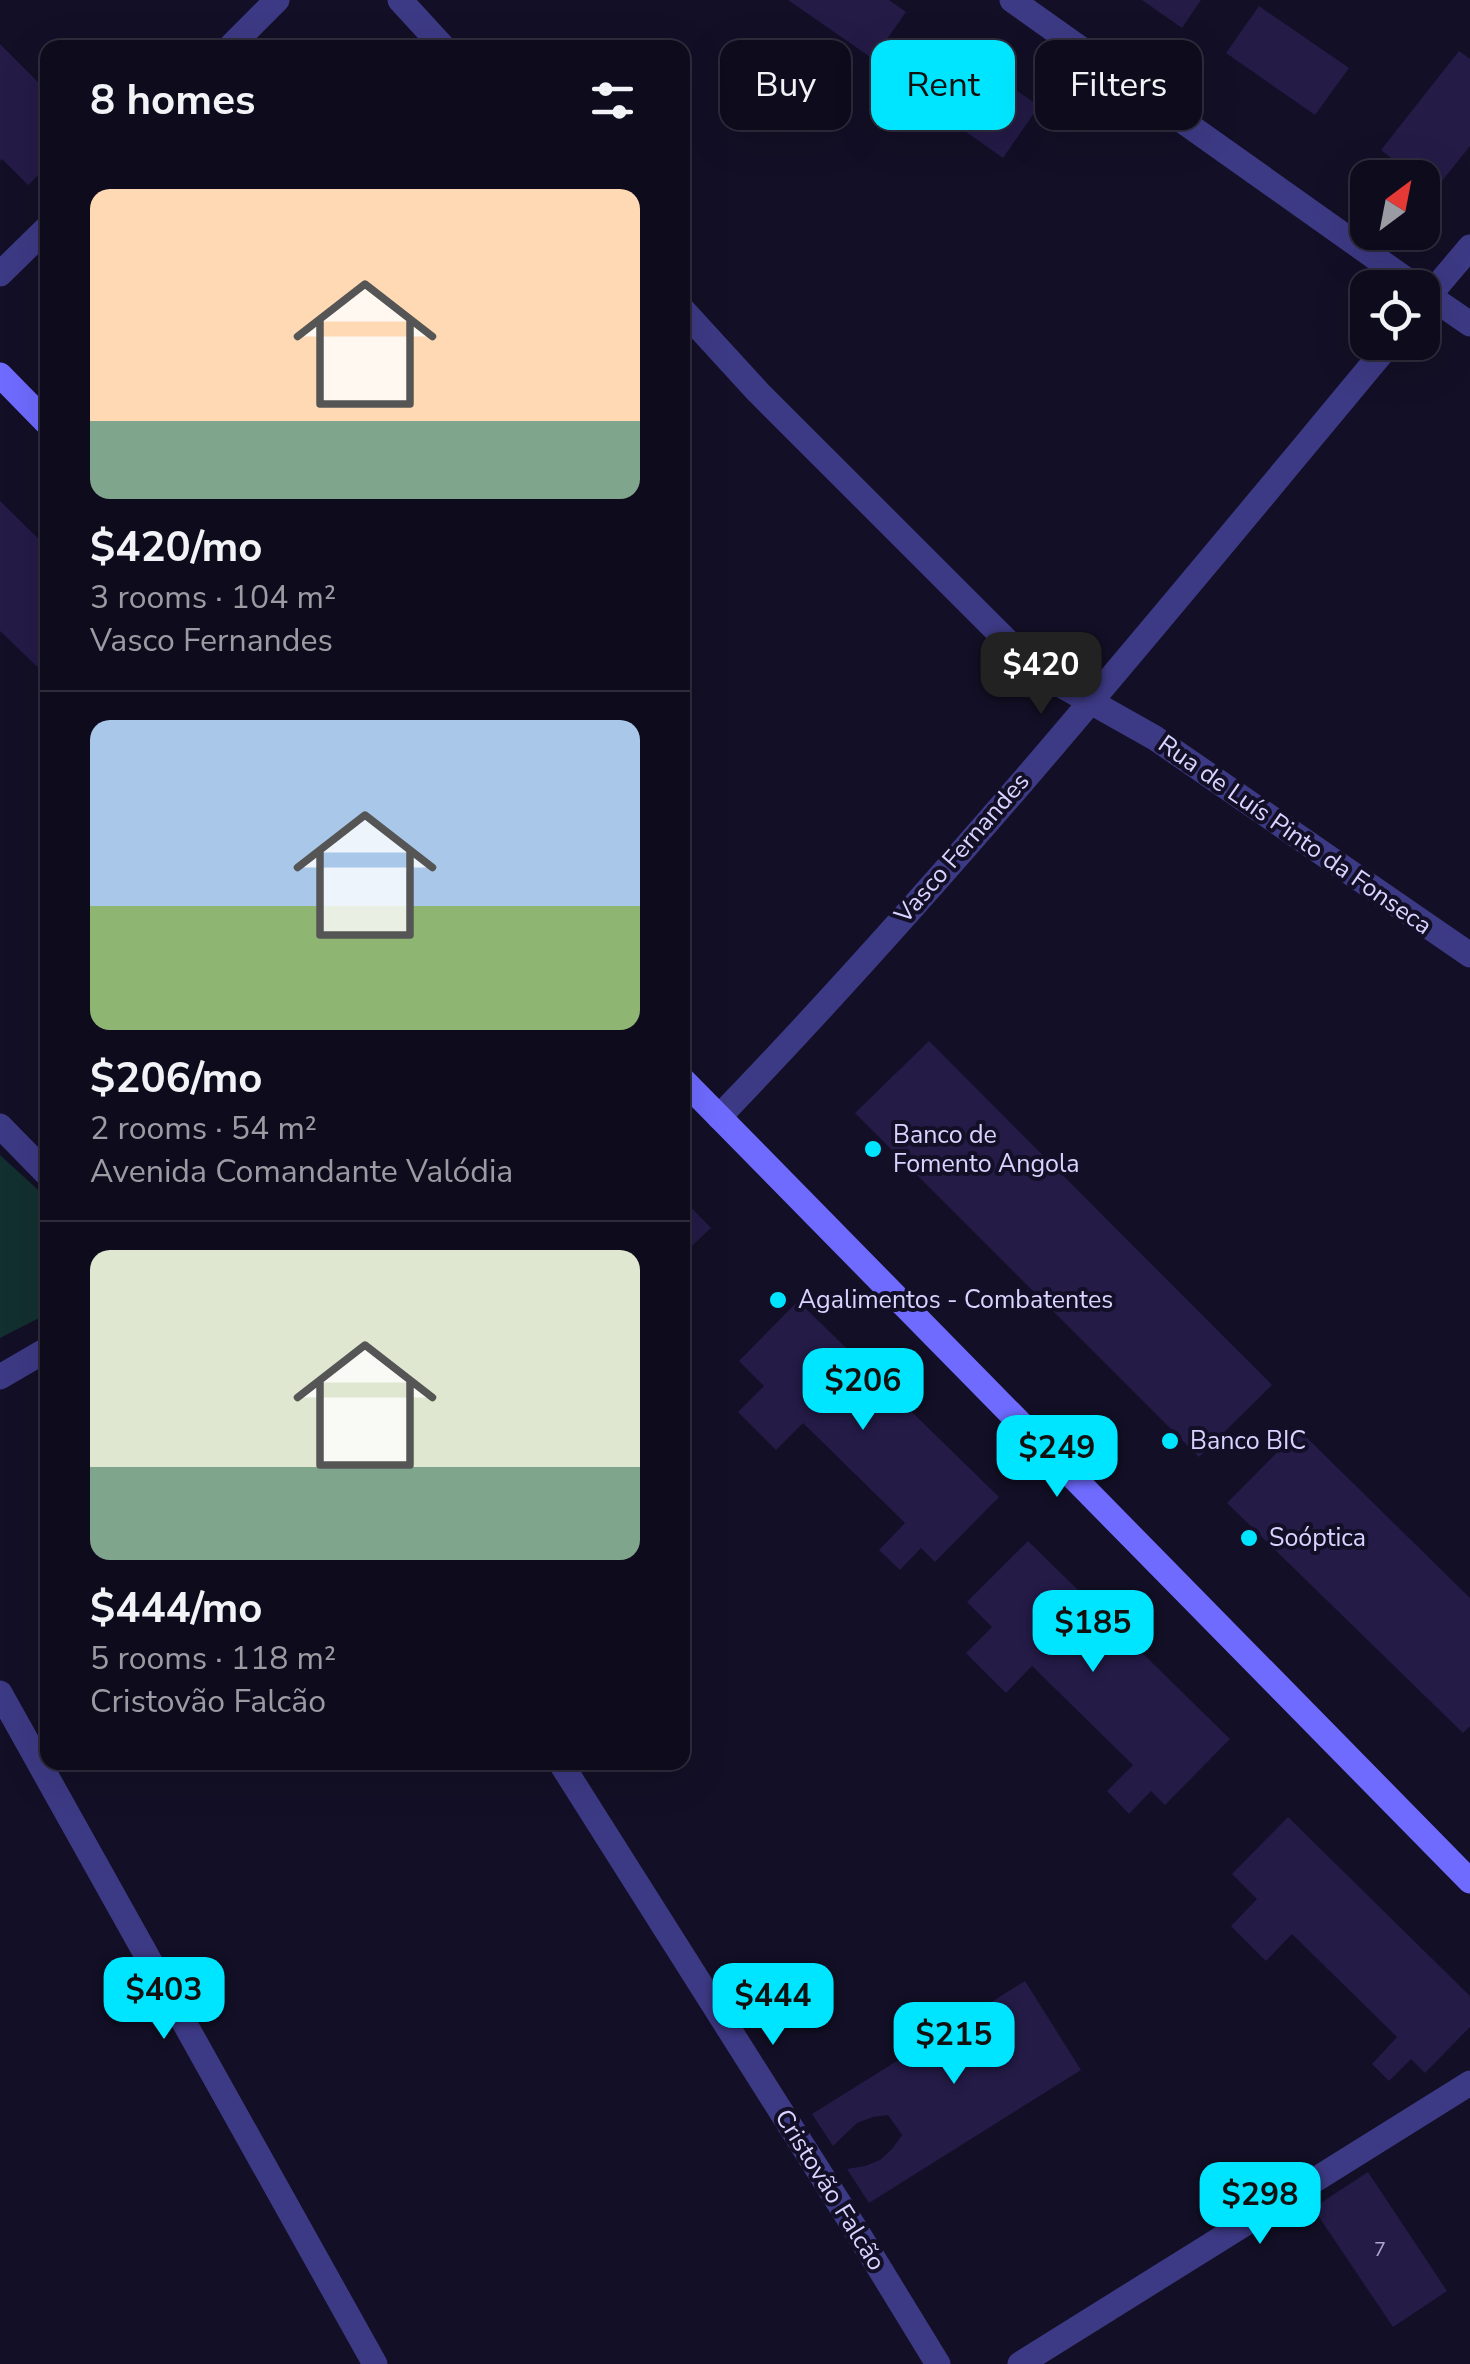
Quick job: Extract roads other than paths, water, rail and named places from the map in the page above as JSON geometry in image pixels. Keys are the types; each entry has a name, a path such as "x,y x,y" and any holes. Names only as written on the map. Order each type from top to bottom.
{"street":[{"path":"236,40 276,0"},
{"path":"1012,0 1388,270"},
{"path":"412,4 438,40"},
{"path":"0,274 40,234"},
{"path":"1440,278 1470,247"},
{"path":"1440,305 1470,324"},
{"name":"Rua de Luís Pinto da Fonseca","path":"690,319 758,392 1030,664 1156,738 1470,955"},
{"name":"Vasco Fernandes","path":"719,1117 798,1034 1091,702 1375,360"},
{"path":"0,375 40,416"},
{"path":"690,1088 1470,1881"},
{"path":"0,1126 40,1167"},
{"path":"0,1378 40,1354"},
{"path":"0,1693 40,1765"},
{"path":"43,1770 375,2364"},
{"name":"Cristovão Falcão","path":"565,1770 938,2364"},
{"path":"1020,2364 1470,2083"}],"place":[{"name":"Banco de Fomento Angola","path":"873,1149"},
{"name":"Agalimentos - Combatentes","path":"778,1300"},
{"name":"Banco BIC","path":"1170,1441"},
{"name":"Soóptica","path":"1249,1538"}]}
